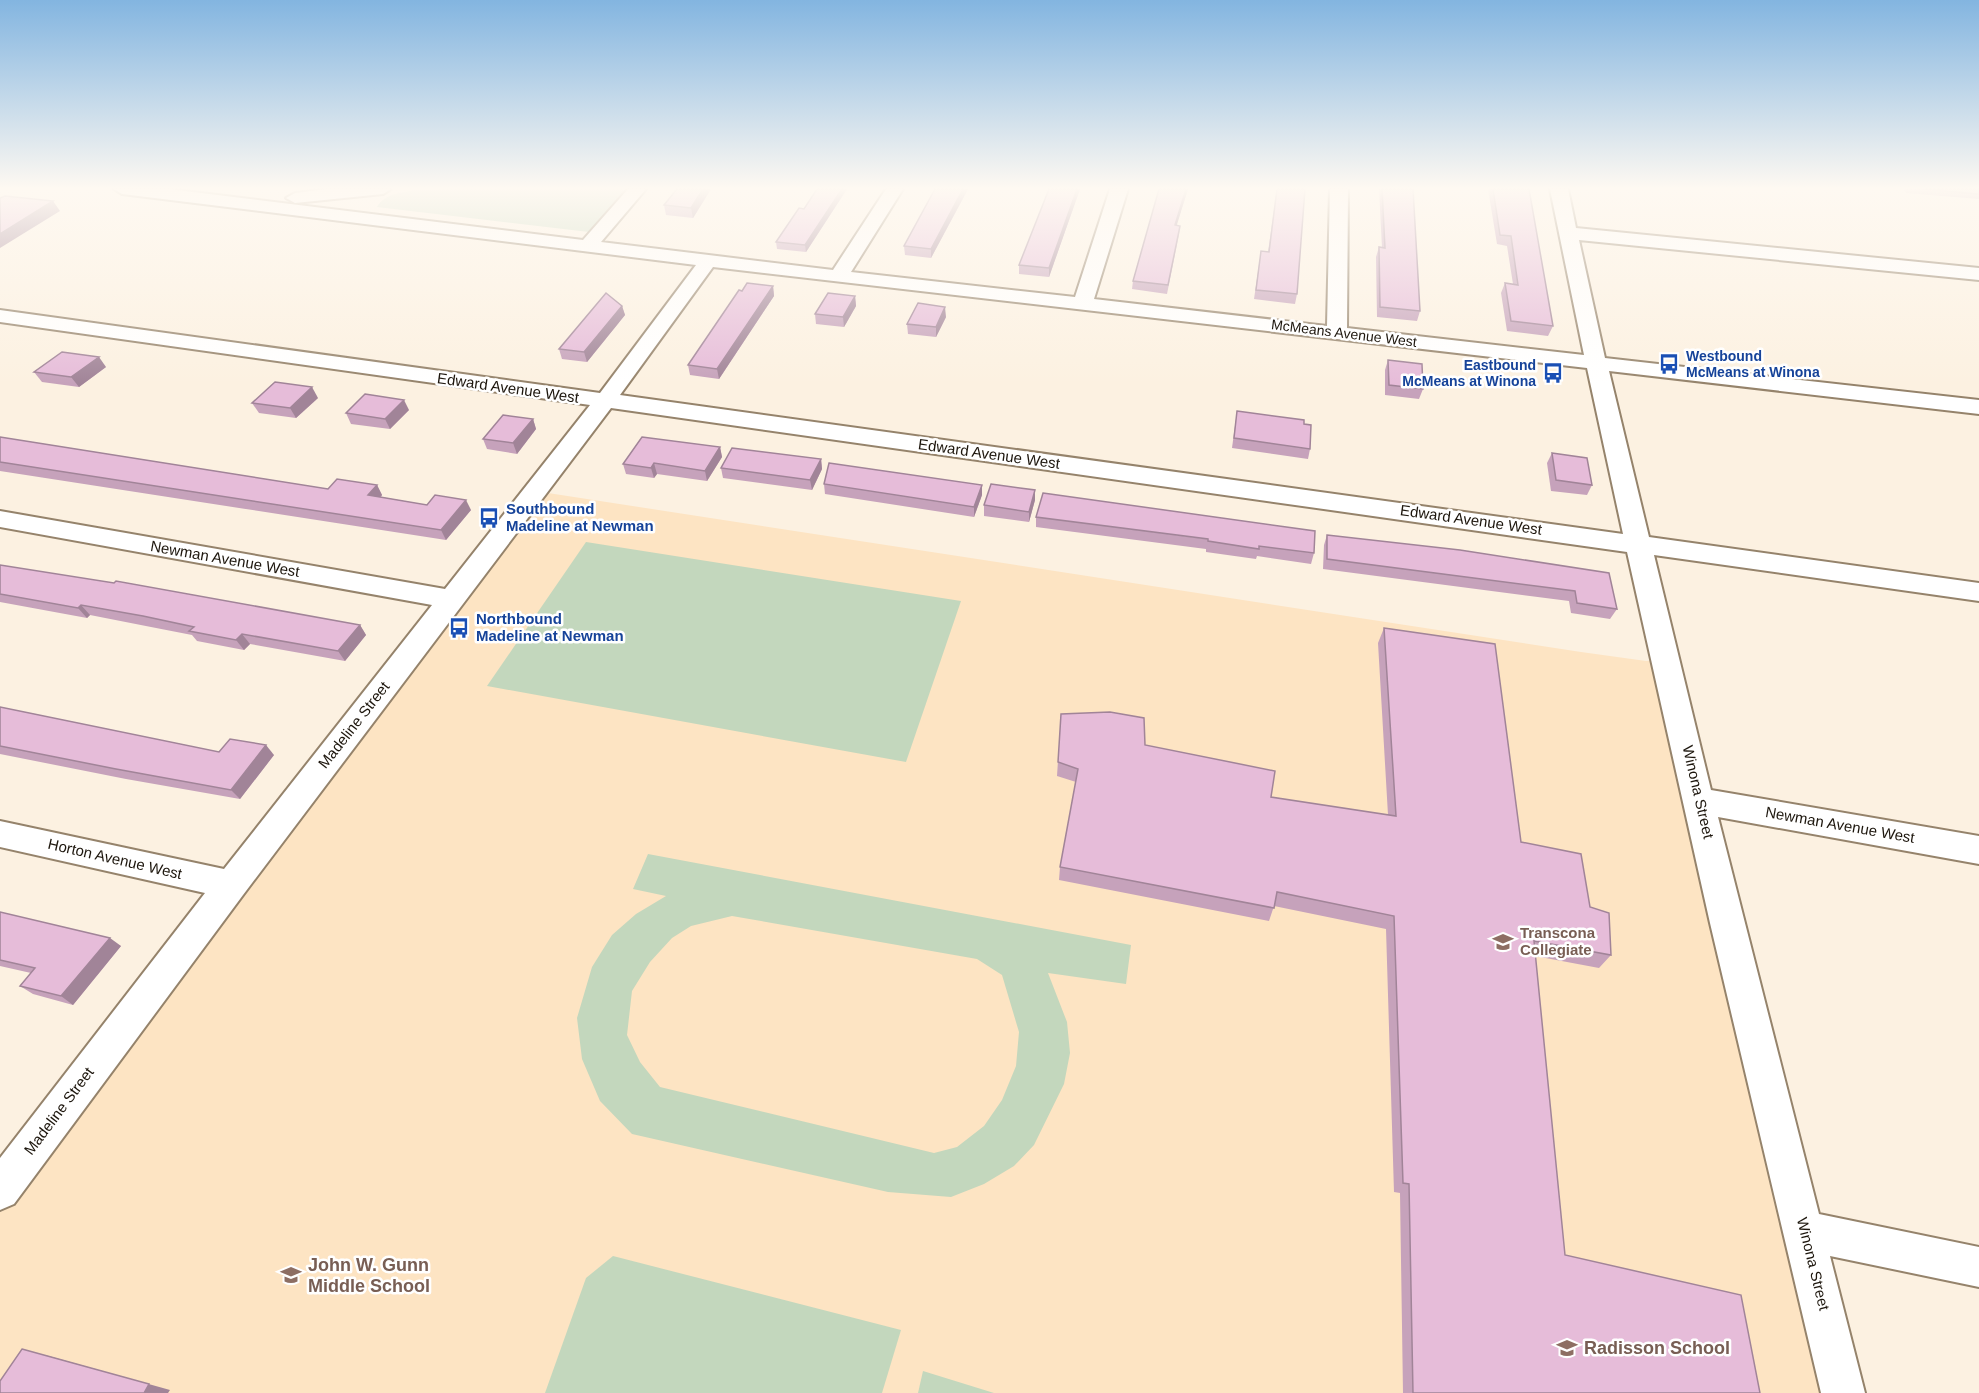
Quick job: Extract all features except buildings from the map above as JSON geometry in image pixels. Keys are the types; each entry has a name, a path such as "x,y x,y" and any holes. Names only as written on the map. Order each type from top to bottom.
{"street":[{"path":"657,254 709,260"},
{"path":"839,276 853,254"},
{"path":"1083,304 1099,254"},
{"path":"1337,332 1338,254"},
{"name":"Winona Street","path":"1573,254 1596,363 1730,933 1843,1393"},
{"path":"1779,254 1979,274"},
{"name":"McMeans Avenue West","path":"709,260 1979,407"},
{"name":"Madeline Street","path":"0,1190 231,885 604,402 709,260"},
{"name":"Edward Avenue West","path":"0,316 1979,592"},
{"name":"Newman Avenue West","path":"0,519 451,599"},
{"name":"Newman Avenue West","path":"1700,801 1979,850"},
{"name":"Horton Avenue West","path":"0,834 231,885"},
{"path":"1805,1231 1979,1267"}],"shaded area":[{"path":"535,491 1581,652 1646,661 1668,659 1843,1393 0,1393 0,1190"}],"green space":[{"path":"586,542 961,601 906,762 487,686"},
{"path":"648,854 1131,945 1126,984 1048,973 1067,1022 1070,1053 1064,1084 1034,1145 1014,1166 984,1184 951,1197 888,1192 632,1134 600,1101 582,1059 577,1018 592,967 612,935 636,914 666,896 633,889","holes":["732,916 977,959 1002,975 1019,1032 1016,1066 1002,1100 984,1126 957,1147 934,1153 660,1087 640,1062 627,1035 632,991 650,962 672,938 691,926"]},
{"path":"613,1256 901,1330 882,1393 545,1393 586,1278"},
{"path":"923,1371 994,1393 918,1393"}],"place":[{"name":"Westbound McMeans at Winona","path":"1669,364"},
{"name":"Eastbound McMeans at Winona","path":"1553,373"},
{"name":"Southbound Madeline at Newman","path":"489,518"},
{"name":"Northbound Madeline at Newman","path":"459,628"},
{"name":"Transcona Collegiate","path":"1503,942"},
{"name":"John W. Gunn Middle School","path":"291,1275"},
{"name":"Radisson School","path":"1567,1348"}]}
